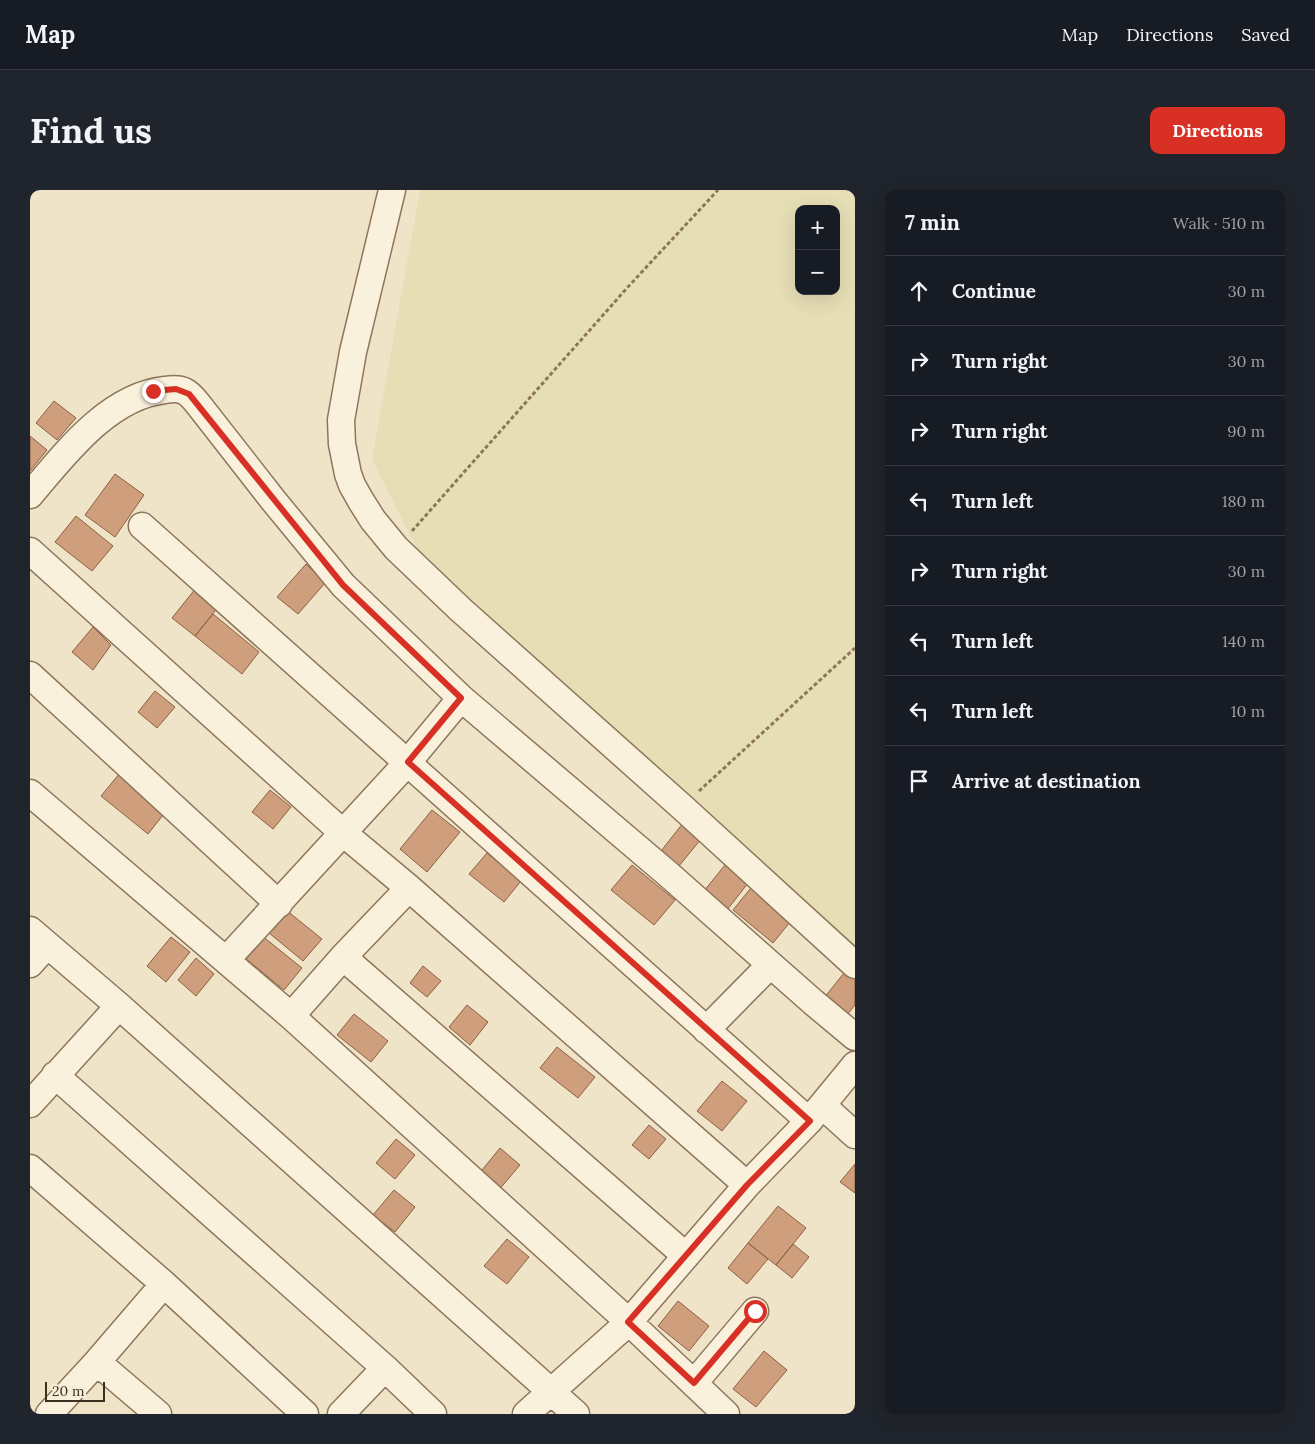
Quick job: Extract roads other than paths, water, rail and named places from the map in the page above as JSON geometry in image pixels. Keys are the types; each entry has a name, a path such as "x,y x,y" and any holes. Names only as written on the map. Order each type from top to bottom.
{"street":[{"path":"392,190 354,352 342,420 342,444 352,485 373,520 396,548 518,662 682,806 855,965"},
{"path":"30,495 68,450 104,416 134,398 153,391 176,389 184,391 198,404 343,585 461,698 668,874 855,1038"},
{"path":"142,526 706,1030 816,1114 855,1135"},
{"path":"30,551 342,832 409,888 747,1185"},
{"path":"30,675 279,904"},
{"path":"226,960 408,762 461,698"},
{"path":"30,793 291,1016 628,1322 726,1414"},
{"path":"291,1016 343,957 409,888"},
{"path":"30,964 39,937 119,1006 576,1414"},
{"path":"343,957 686,1256"},
{"path":"706,1030 770,965"},
{"path":"30,1104 119,1006"},
{"path":"526,1414 628,1322 747,1185 816,1114 855,1065"},
{"path":"55,1076 384,1368 433,1414"},
{"path":"30,1168 164,1284 305,1414"},
{"path":"50,1414 164,1284"},
{"path":"694,1383 755,1311"},
{"path":"97,1362 158,1414"},
{"path":"341,1414 384,1368"}]}
